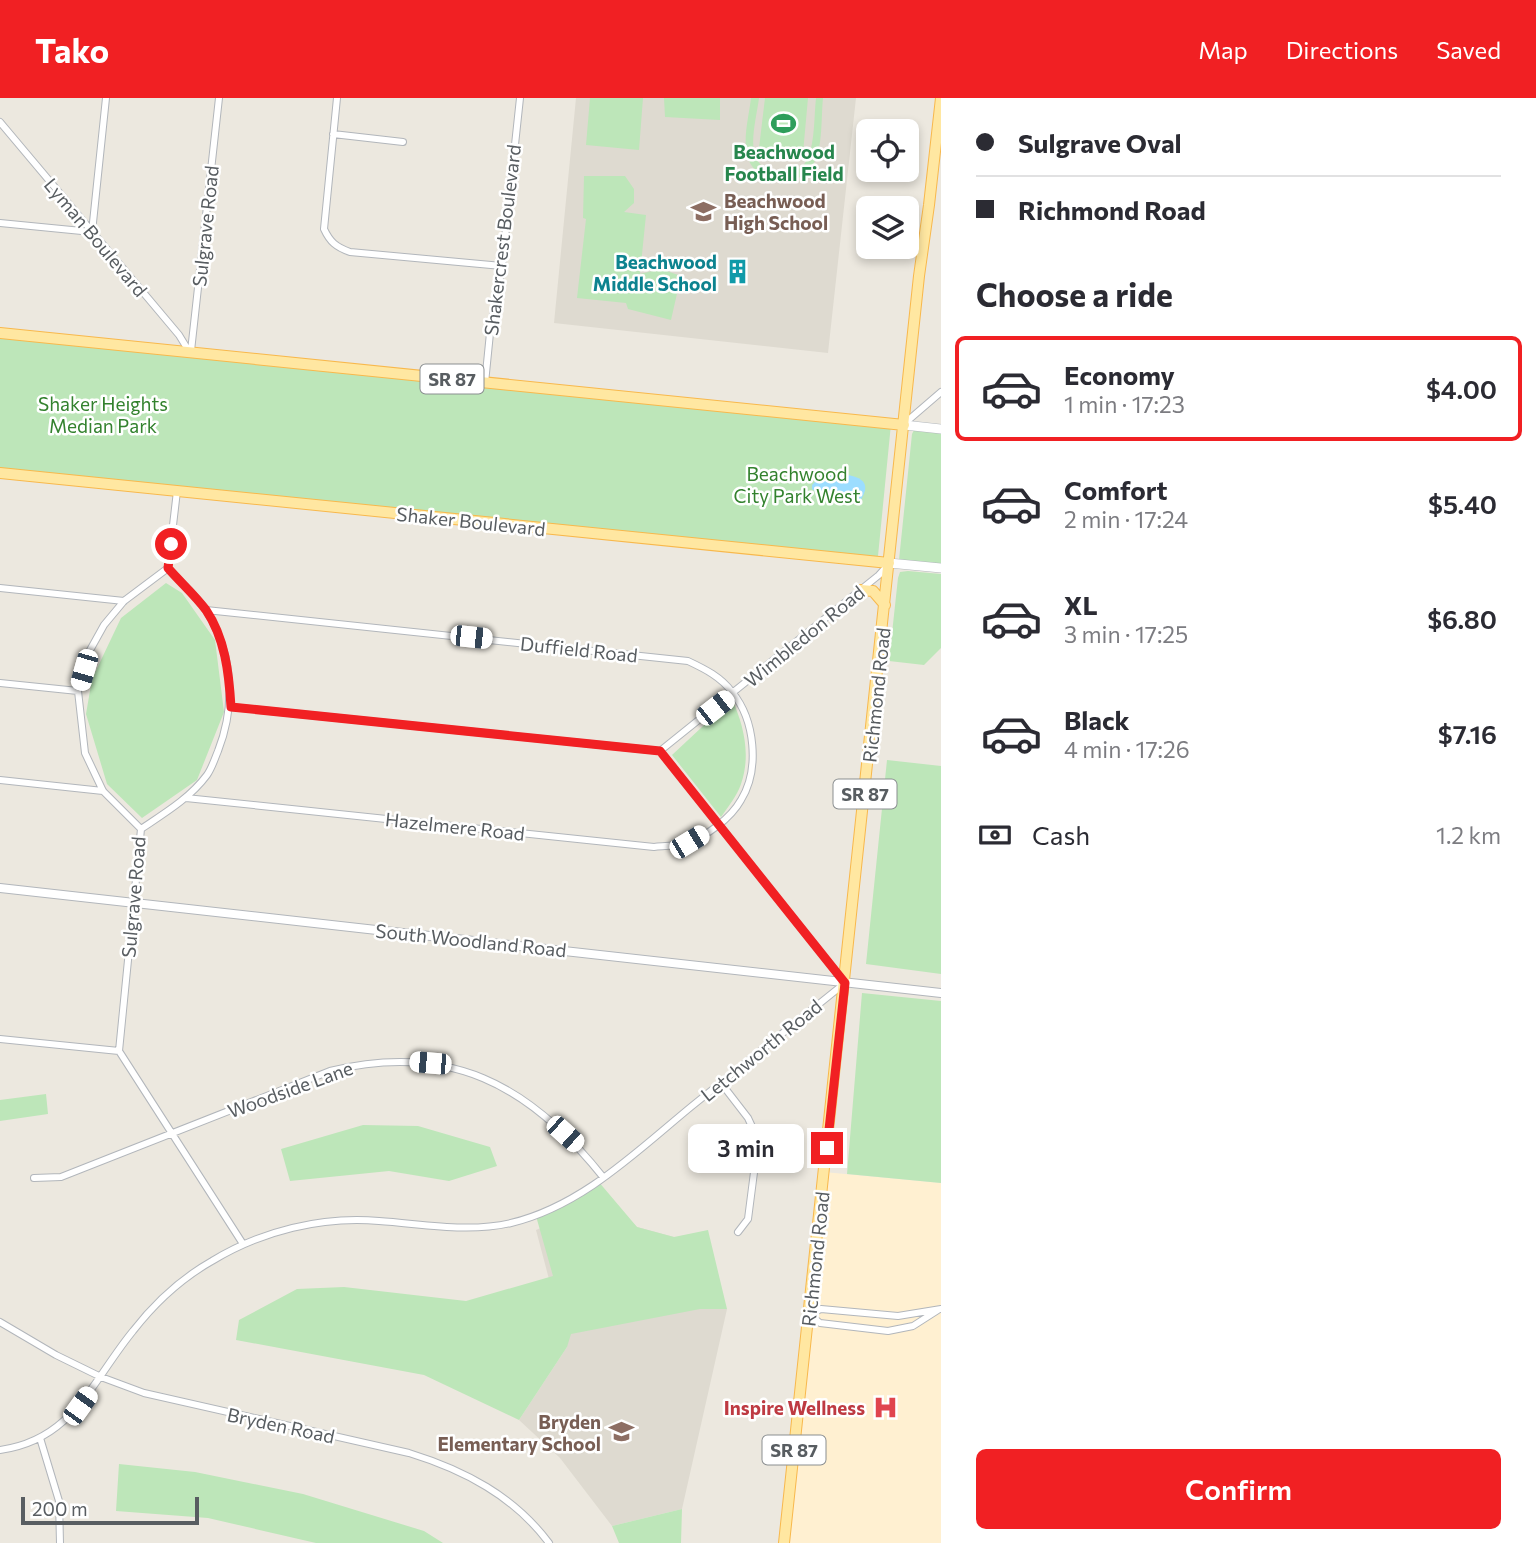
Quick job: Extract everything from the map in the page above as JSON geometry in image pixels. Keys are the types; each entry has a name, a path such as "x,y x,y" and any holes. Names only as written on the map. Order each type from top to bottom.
{"main road":[{"name":"Richmond Road","path":"784,1543 941,98"},
{"name":"SR 87","path":"0,334 904,425"},
{"path":"904,425 941,429"},
{"name":"Shaker Boulevard","path":"0,473 941,568"},
{"path":"860,590 873,591 885,605"}],"street":[{"path":"0,223 92,232 106,98"},
{"name":"Sulgrave Road","path":"190,353 219,98"},
{"path":"337,98 324,229 328,240 349,252 502,266"},
{"name":"Shakercrest Boulevard","path":"485,383 490,333 502,266 520,98"},
{"name":"Lyman Boulevard","path":"0,122 179,335 190,353"},
{"path":"333,134 403,142"},
{"path":"904,425 941,392"},
{"path":"141,829 186,798 208,773 224,735 231,707 229,673 220,638 206,610 168,568 177,491"},
{"name":"Wimbledon Road","path":"660,751 860,590 889,563"},
{"name":"Sulgrave Road","path":"119,1051 141,829 103,791 85,753 78,691 89,652 104,625 124,601 168,568"},
{"path":"0,588 124,601"},
{"name":"Duffield Road","path":"206,610 665,657 688,661 703,668 714,674 733,693"},
{"path":"0,683 78,691"},
{"name":"Hazelmere Road","path":"186,798 654,847 689,842 719,825 741,801 750,778 750,729 746,715 733,693"},
{"path":"231,707 660,751 845,983"},
{"path":"0,780 103,791"},
{"name":"South Woodland Road","path":"0,888 941,993"},
{"name":"Letchworth Road","path":"0,1450 40,1438 66,1420 80,1406 133,1331 158,1303 211,1261 243,1244 290,1229 336,1221 381,1221 454,1228 481,1227 510,1223 556,1207 603,1177 845,983"},
{"path":"0,1039 119,1051 243,1244"},
{"name":"Woodside Lane","path":"34,1178 61,1177 330,1071 382,1061 430,1063 476,1075 517,1096 576,1144 603,1177"},
{"path":"721,1083 748,1118 754,1131 757,1149 748,1219 738,1233"},
{"path":"821,1308 898,1316 939,1309 913,1326 888,1331 820,1323 809,1314 821,1308"},
{"name":"Bryden Road","path":"0,1322 56,1355 101,1377 144,1393 409,1452 436,1461 467,1474 492,1489 521,1512 549,1543"},
{"path":"40,1438 59,1501 60,1543"}],"shaded area":[{"name":"Beachwood High School","path":"576,98 856,98 828,353 554,323"},
{"path":"824,1172 941,1183 941,1543 784,1543"},
{"path":"609,1199 637,1227 674,1237 700,1309 727,1309 682,1509 612,1526 560,1458 519,1420 567,1347 536,1230"}],"green space":[{"path":"590,98 643,98 639,150 586,145"},
{"path":"664,98 720,98 720,120 665,117"},
{"path":"751,98 759,98 753,146 758,161 771,172 788,174 803,166 808,158 816,98 823,98 817,156 807,172 799,178 779,182 760,175 753,168 746,151"},
{"name":"Beachwood Football Field","path":"765,98 808,98 803,153 759,148"},
{"path":"584,176 625,176 634,189 634,203 624,212 646,215 640,274 661,269 681,276 671,320 628,309 626,303 577,298 586,219 583,218"},
{"name":"Beachwood City Park West","path":"0,333 891,424 878,556 875,562 0,473"},
{"path":"914,430 941,432 941,566 899,560"},
{"path":"900,572 941,574 941,648 924,665 889,661 898,578"},
{"path":"166,583 182,593 215,640 224,712 197,780 142,818 107,784 86,714 92,679 121,618"},
{"path":"732,699 743,730 746,762 739,788 721,817 672,755"},
{"path":"887,760 941,766 941,974 866,964"},
{"path":"862,993 941,1001 941,1183 847,1174"},
{"path":"46,1094 48,1114 0,1121 0,1100"},
{"path":"363,1125 418,1126 490,1147 497,1166 449,1181 389,1171 290,1181 281,1149"},
{"path":"598,1181 637,1227 674,1237 708,1230 727,1309 700,1309 571,1334 567,1347 519,1420 424,1375 236,1340 239,1320 297,1289 344,1287 466,1301 553,1276 536,1216"},
{"path":"119,1464 195,1472 303,1494 424,1531 443,1543 316,1543 208,1518 116,1511"},
{"path":"682,1509 681,1543 619,1543 612,1526"}],"water":[{"path":"837,474 856,477 864,483 864,494 860,501 835,500 812,489 817,480"}],"place":[{"name":"Beachwood Football Field","path":"784,123"},
{"name":"Beachwood High School","path":"704,211"},
{"name":"Beachwood Middle School","path":"737,272"},
{"name":"Inspire Wellness","path":"885,1407"},
{"name":"Bryden Elementary School","path":"621,1432"}],"route":[{"path":"171,544 168,568 206,610 220,638 229,673 231,707 660,751 845,983 827,1148"}],"park label":[{"name":"Shaker Heights Median Park","path":"103,414"}]}
